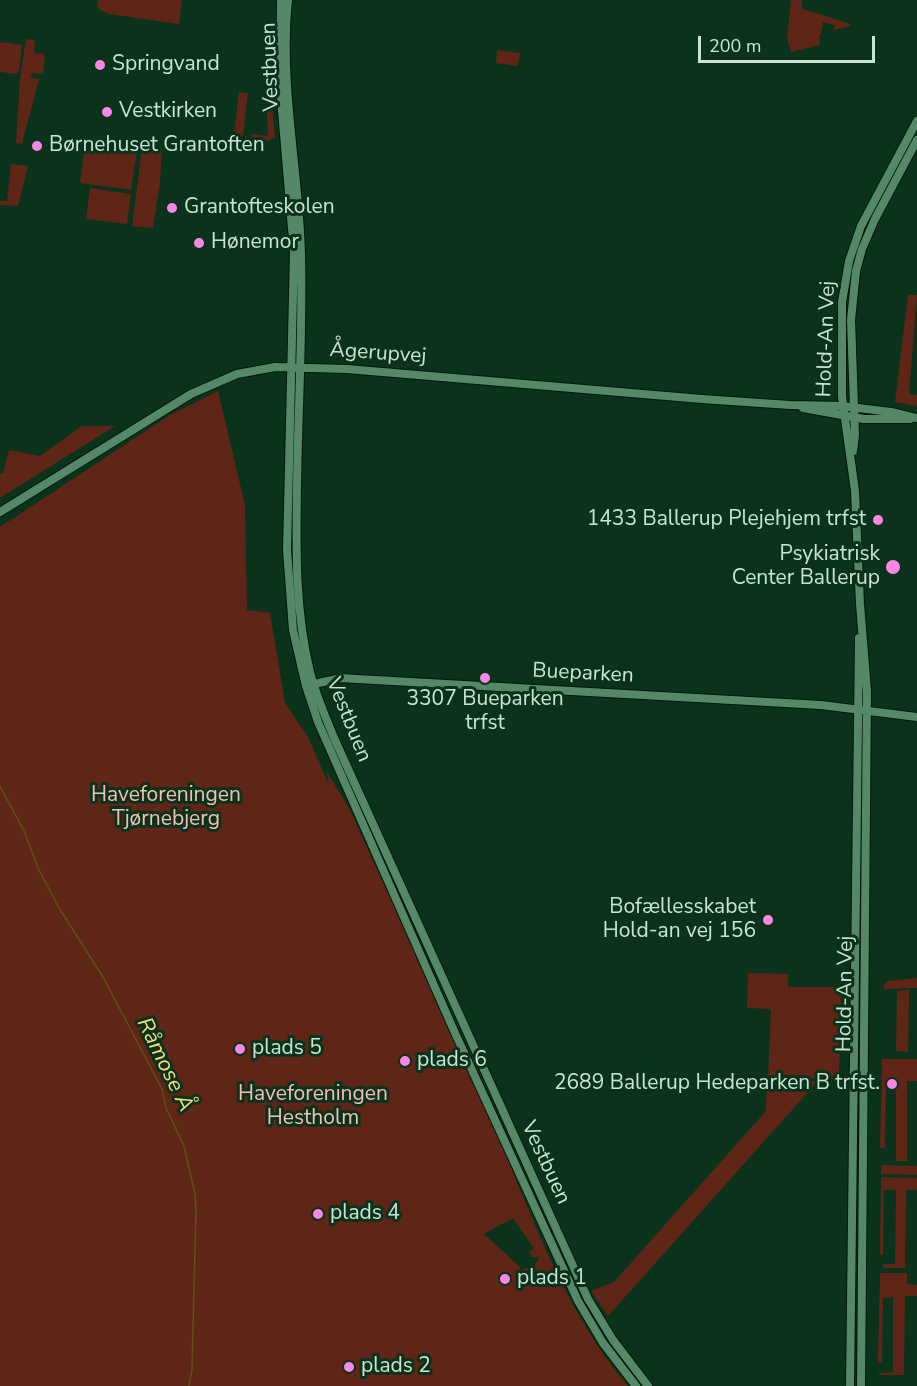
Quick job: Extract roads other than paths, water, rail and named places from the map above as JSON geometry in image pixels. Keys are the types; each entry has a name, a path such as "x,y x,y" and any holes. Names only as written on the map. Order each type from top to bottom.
{"street":[{"name":"Vestbuen","path":"280,0 280,87 294,252 287,550 293,630 310,685 588,1299 613,1340 648,1386"},
{"name":"Vestbuen","path":"288,0 289,98 301,254 296,589 310,685 318,722 426,968 578,1301 603,1344 636,1386"},
{"name":"Hold-An Vej","path":"861,1386 863,710 852,465 854,417 848,407 841,330 845,277 852,250 873,202 917,121"},
{"name":"Hold-An Vej","path":"852,465 844,416 848,407 851,320 856,271 874,219 917,140"},
{"name":"Ågerupvej","path":"0,512 205,387 246,372 291,367 347,369 790,405 848,407 891,412 917,418"},
{"name":"Ågerupvej","path":"790,405 844,416 891,420 917,418"},
{"name":"Bueparken","path":"310,685 341,678 821,705 917,717"},
{"name":"Hold-An Vej","path":"850,1386 863,710"}],"waterway":[{"name":"Råmose Å","path":"0,786 24,831 39,870 59,908 103,977 162,1089 166,1108 184,1146 195,1194 196,1210 192,1369 189,1386"}],"place":[{"name":"Springvand","path":"100,65"},
{"name":"Vestkirken","path":"107,112"},
{"name":"Børnehuset Grantoften","path":"37,146"},
{"name":"Grantofteskolen","path":"172,208"},
{"name":"Hønemor","path":"199,243"},
{"name":"1433 Ballerup Plejehjem trfst","path":"878,520"},
{"name":"Psykiatrisk Center Ballerup","path":"893,567"},
{"name":"3307 Bueparken trfst","path":"485,678"},
{"name":"Bofællesskabet Hold-an vej 156","path":"768,920"},
{"name":"plads 5","path":"240,1049"},
{"name":"plads 6","path":"405,1061"},
{"name":"2689 Ballerup Hedeparken B trfst.","path":"892,1084"},
{"name":"plads 4","path":"318,1214"},
{"name":"plads 1","path":"505,1279"},
{"name":"plads 2","path":"349,1367"}],"park label":[{"name":"Haveforeningen Tjørnebjerg","path":"166,808"},
{"name":"Haveforeningen Hestholm","path":"313,1107"}]}
